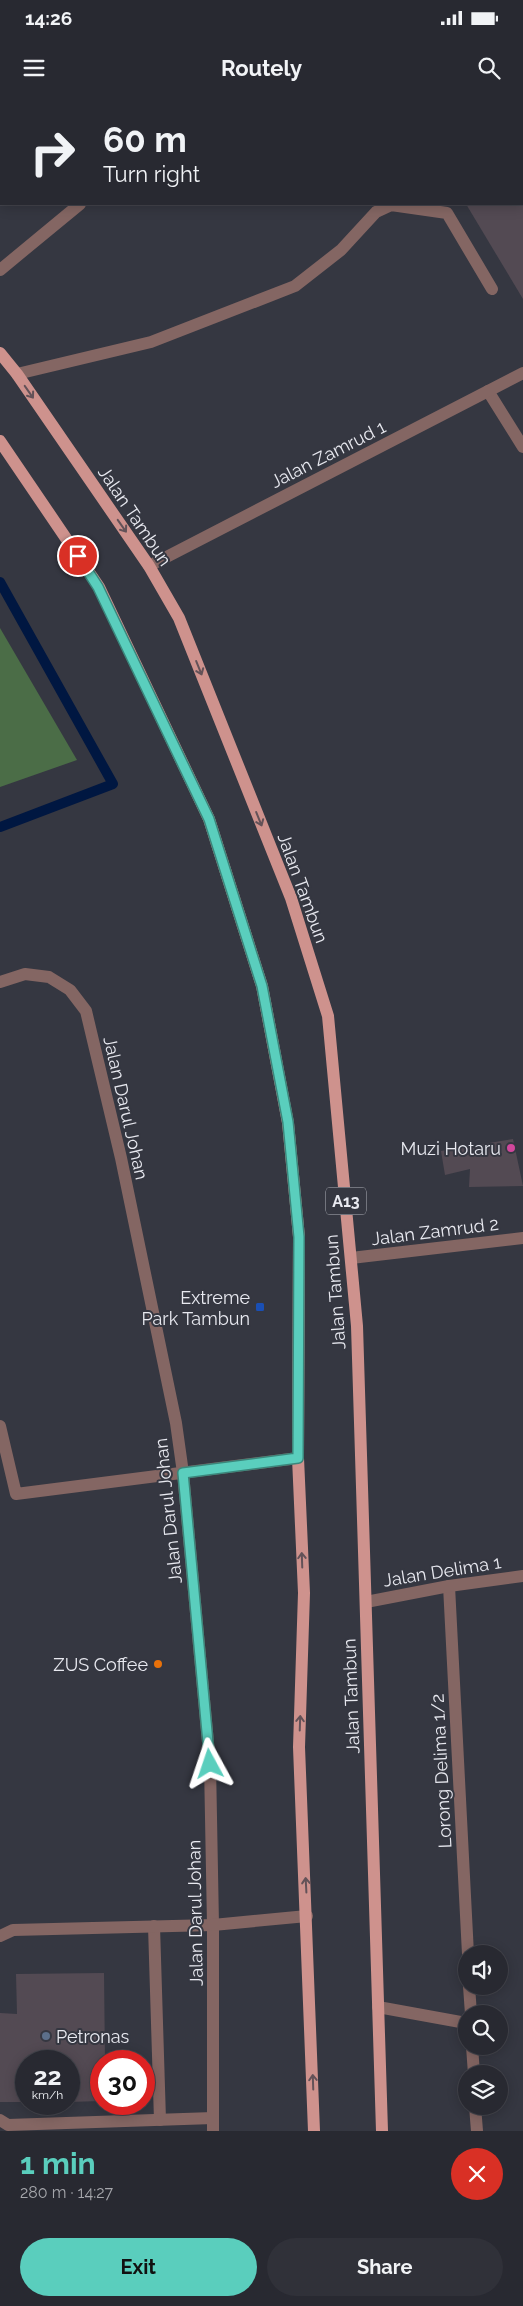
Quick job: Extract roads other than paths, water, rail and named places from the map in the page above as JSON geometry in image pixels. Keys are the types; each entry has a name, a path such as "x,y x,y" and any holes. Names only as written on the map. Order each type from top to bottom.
{"main road":[{"name":"Jalan Tambun","path":"0,353 17,374 150,566 179,618 287,889 328,1016 356,1326 382,2131"},
{"name":"Jalan Tambun","path":"0,441 98,587 209,819 262,986 288,1122 299,1237 298,1458 304,1593 299,1747 314,2131"}],"street":[{"path":"0,270 79,205"},
{"path":"17,374 151,342 295,286 341,250 376,212 391,205 447,213 492,289"},
{"name":"Jalan Zamrud 1","path":"150,566 523,373"},
{"path":"488,391 523,447"},
{"name":"Jalan Darul Johan","path":"0,982 25,974 49,977 70,990 86,1011 123,1168 176,1423 183,1473 210,1764 213,1924 213,2131"},
{"name":"Jalan Zamrud 2","path":"351,1258 523,1238"},
{"path":"0,1426 16,1494 298,1458"},
{"name":"Jalan Delima 1","path":"366,1602 449,1586 523,1576"},
{"name":"Lorong Delima 1/2","path":"449,1586 468,1945"},
{"path":"0,1936 13,1930 213,1924 307,1916"},
{"path":"154,1926 160,2120"},
{"path":"378,2007 458,2022"},
{"path":"475,2115 476,2131"},
{"path":"0,2120 8,2126 213,2118"}],"waterway":[{"path":"0,582 113,784 0,827"}],"place":[{"name":"Muzi Hotaru","path":"511,1148"},
{"name":"Extreme Park Tambun","path":"260,1307"},
{"name":"ZUS Coffee","path":"158,1664"},
{"name":"Petronas","path":"46,2036"}]}
